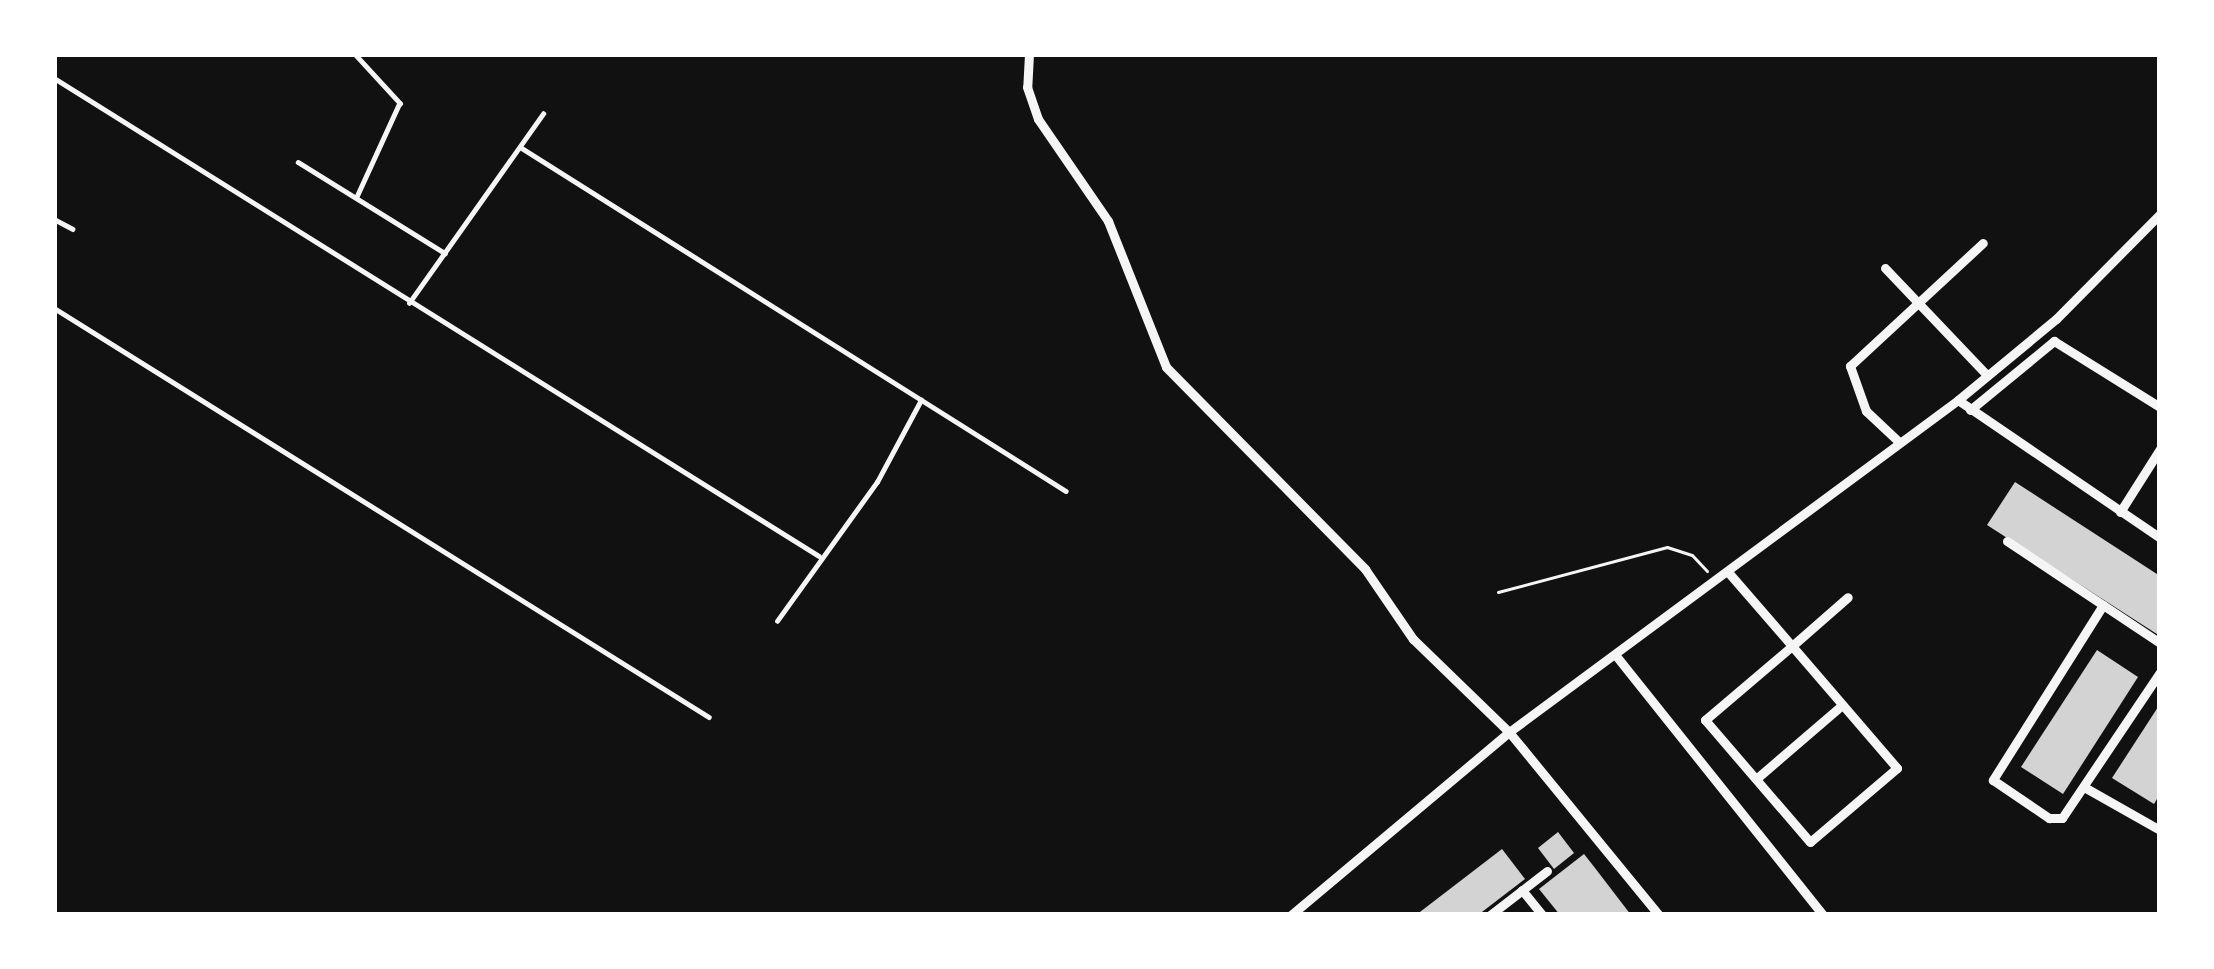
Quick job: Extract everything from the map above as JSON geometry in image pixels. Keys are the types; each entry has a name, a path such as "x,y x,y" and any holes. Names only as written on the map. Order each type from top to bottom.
{"street":[{"path":"1029,54 1027,87 1038,119 1108,220 1166,367 1336,537 1413,639 1509,732 1659,915"},
{"path":"1292,915 1509,732 1618,657 1958,400 2056,319 2160,214"},
{"path":"1898,441 1866,411 1850,366 1983,243"},
{"path":"1885,268 1986,374"},
{"path":"1970,410 2054,341 2160,407"},
{"path":"1958,400 2160,538"},
{"path":"2120,512 2160,449"},
{"path":"2007,541 2160,643"},
{"path":"1728,572 1792,646 1842,705 1897,768 1810,842 1705,719 1792,646 1848,597"},
{"path":"2103,605 1991,778 2057,820 2160,672"},
{"path":"1618,657 1823,915"},
{"path":"1756,779 1842,705"},
{"path":"2084,787 2160,830"},
{"path":"1490,915 1546,871"},
{"path":"1522,890 1542,915"}],"lane":[{"path":"355,54 400,103 357,196"},
{"path":"54,78 819,556"},
{"path":"410,303 543,114"},
{"path":"520,147 1066,491"},
{"path":"298,162 445,253"},
{"path":"54,219 73,229"},
{"path":"54,308 709,717"},
{"path":"777,621 819,556 877,482 921,400"}],"path":[{"path":"1498,592 1667,547 1692,555 1716,581"}],"building":[{"path":"2015,482 2160,576 2160,636 1987,525"},
{"path":"2097,650 2138,677 2063,794 2021,767"},
{"path":"2160,704 2160,794 2154,804 2112,778"},
{"path":"1558,832 1574,853 1554,869 1538,848"},
{"path":"1502,849 1525,879 1478,915 1416,915"},
{"path":"1584,854 1631,915 1560,915 1539,889"}]}
